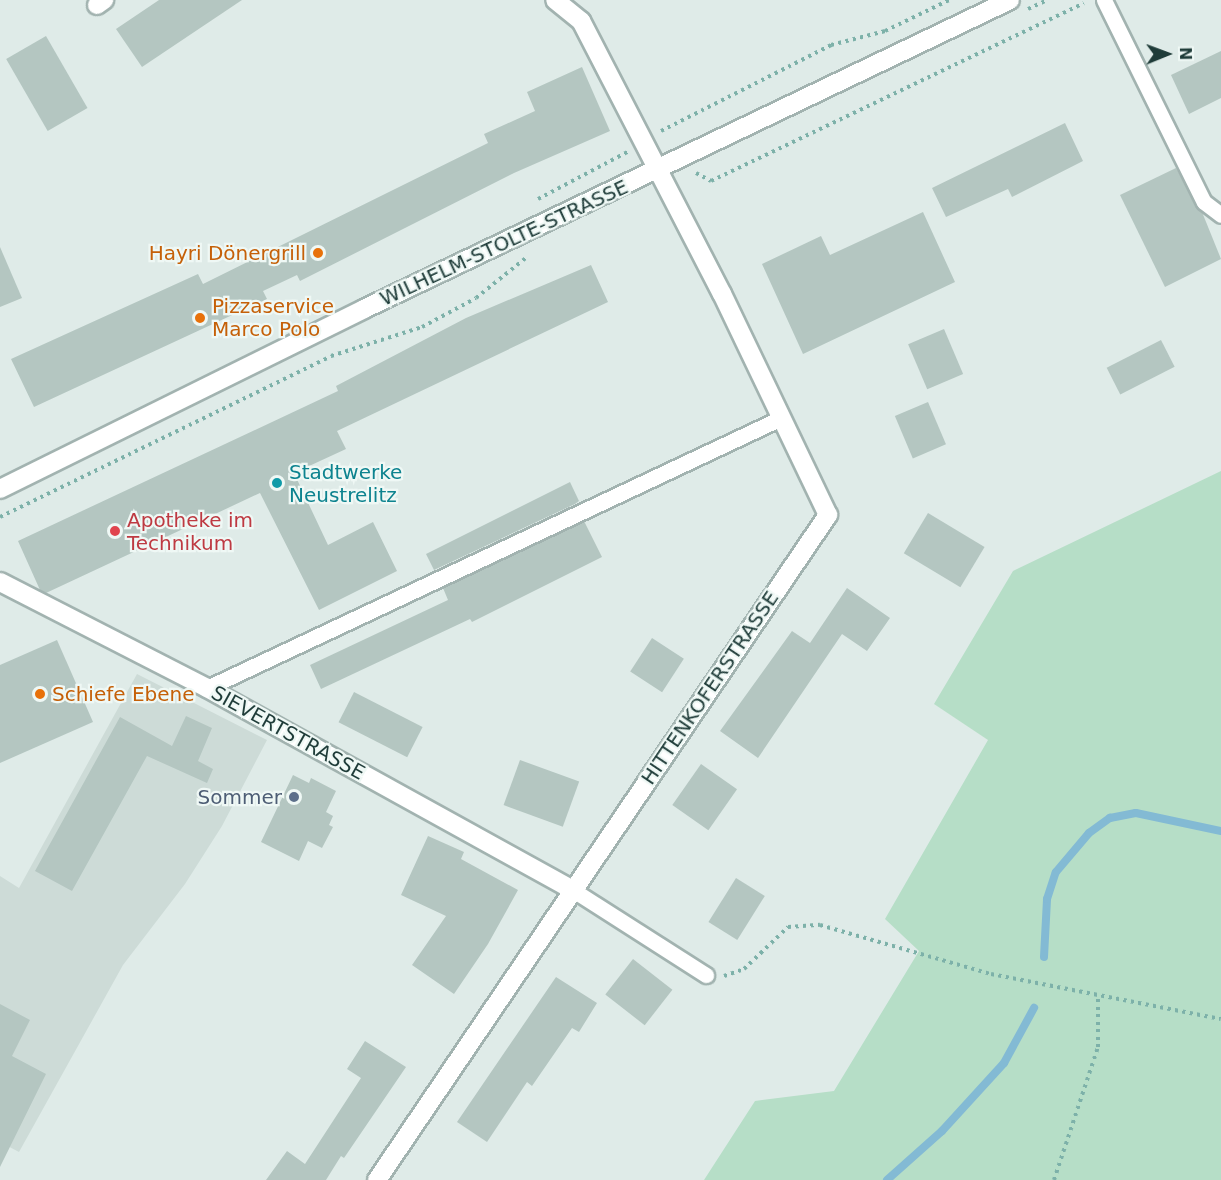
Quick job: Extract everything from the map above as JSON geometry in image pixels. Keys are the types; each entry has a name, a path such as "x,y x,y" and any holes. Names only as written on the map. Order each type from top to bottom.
{"street":[{"name":"HITTENKOFERSTRASSE","path":"377,1180 828,515 662,177 581,21 555,0"},
{"name":"WILHELM-STOLTE-STRASSE","path":"0,489 364,309 662,177 1010,0"},
{"name":"SIEVERTSTRASSE","path":"0,582 207,688 573,890"}],"lane":[{"path":"1104,0 1204,202 1221,215"},
{"path":"207,688 781,418"},
{"path":"573,890 706,975"}],"path":[{"path":"536,200 643,141 831,45 885,31 949,0"},
{"path":"662,177 693,171 711,181 1090,0"},
{"path":"0,517 331,356 422,327 476,298 529,255"},
{"path":"706,975 730,975 744,969 788,927 820,925 991,974 1221,1019"},
{"path":"1054,1180 1089,1082 1099,1020 1098,995"}],"shaded area":[{"path":"137,674 267,740 222,826 185,884 123,965 19,1152 0,1142 0,876 19,888"}],"green space":[{"path":"1221,471 1221,1180 704,1180 755,1101 834,1091 919,951 885,919 988,740 934,704 1013,571"}],"building":[{"path":"159,0 242,0 142,67 116,29"},
{"path":"46,36 88,108 48,131 6,59"},
{"path":"1221,51 1221,98 1189,114 1171,75"},
{"path":"582,67 610,131 514,173 300,281 297,275 263,291 267,299 34,407 11,359 198,274 203,284 488,143 484,134 535,111 527,92"},
{"path":"1065,123 1083,161 1012,197 1008,189 946,217 932,188"},
{"path":"1176,168 1202,212 1221,259 1165,287 1120,195"},
{"path":"923,212 955,282 803,354 762,264 821,236 830,255"},
{"path":"0,247 22,298 0,307"},
{"path":"591,265 608,302 337,431 346,449 294,473 328,545 373,522 397,571 319,610 260,493 46,593 40,590 18,541 338,391 336,386 466,318"},
{"path":"944,329 963,374 927,389 908,344"},
{"path":"1161,340 1175,367 1120,394 1107,368"},
{"path":"928,402 946,444 913,458 895,416"},
{"path":"570,482 579,501 575,504 434,570 426,554"},
{"path":"928,513 985,547 960,587 904,553"},
{"path":"584,521 602,557 472,622 470,619 321,689 310,665 448,600 443,588"},
{"path":"847,588 890,618 867,651 842,634 758,758 720,731 792,631 810,643"},
{"path":"652,638 684,659 662,692 630,672"},
{"name":"Schiefe Ebene","path":"57,640 93,722 0,763 0,665"},
{"path":"354,692 423,727 407,757 339,722"},
{"path":"186,716 212,728 198,761 213,769 207,783 147,756 72,891 35,871 120,717 172,746"},
{"path":"520,760 579,782 563,827 504,805"},
{"path":"701,764 737,789 708,830 672,805"},
{"path":"293,775 309,783 311,778 336,791 326,812 333,816 329,825 333,827 322,848 308,841 299,861 261,842"},
{"path":"428,836 464,852 461,859 518,890 488,944 454,994 412,965 446,916 401,895"},
{"path":"736,878 765,896 737,940 708,922"},
{"path":"633,959 672,990 645,1025 605,994"},
{"path":"556,977 597,1003 579,1032 572,1028 532,1086 527,1082 487,1142 457,1122"},
{"path":"0,1004 30,1020 12,1056 46,1074 0,1167"},
{"path":"365,1041 406,1067 344,1158 341,1156 326,1180 266,1180 287,1151 305,1164 361,1078 347,1069"}],"waterway":[{"path":"1044,957 1047,899 1056,872 1089,833 1110,818 1136,813 1221,831"},
{"path":"887,1180 942,1131 1004,1063 1034,1008"}],"place":[{"name":"Hayri Dönergrill","path":"318,253"},
{"name":"Pizzaservice Marco Polo","path":"200,318"},
{"name":"Stadtwerke Neustrelitz","path":"277,483"},
{"name":"Apotheke im Technikum","path":"115,531"},
{"name":"Schiefe Ebene","path":"40,694"},
{"name":"Sommer","path":"294,797"}]}
